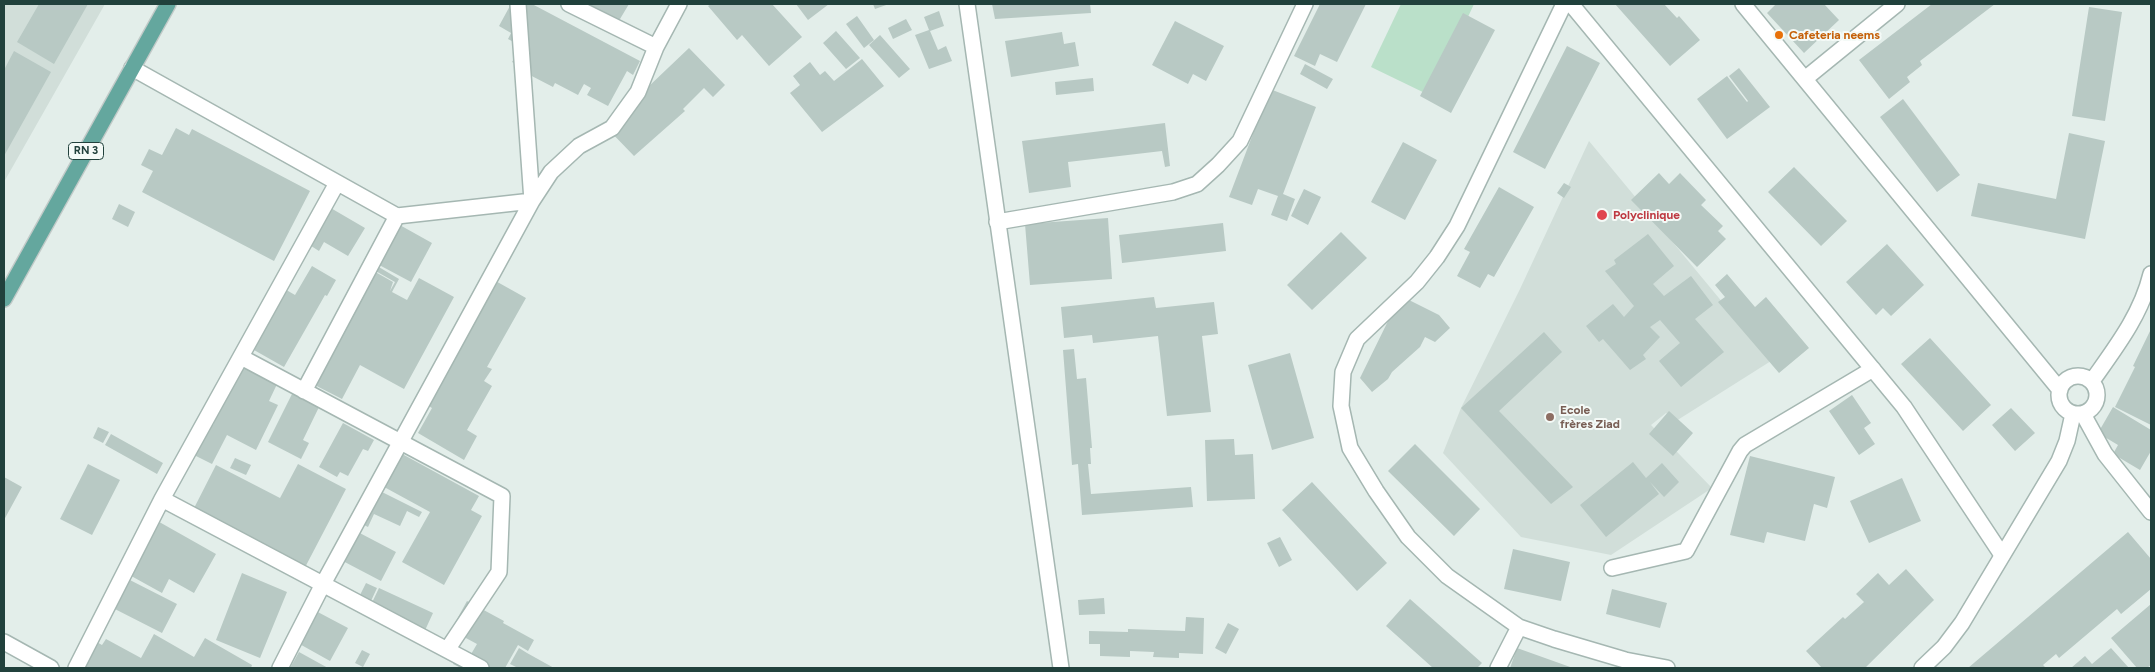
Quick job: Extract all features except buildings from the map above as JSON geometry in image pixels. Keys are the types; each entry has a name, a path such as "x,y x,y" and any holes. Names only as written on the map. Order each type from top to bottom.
{"main road":[{"name":"RN 3","path":"4,299 168,4"}],"street":[{"path":"518,4 532,201"},
{"path":"569,4 656,46"},
{"path":"280,668 323,584 402,443 532,201 551,172 580,146 612,128 638,92 656,46 679,4"},
{"path":"967,4 1061,668"},
{"path":"997,222 1173,192 1197,184 1240,141 1304,4"},
{"path":"1564,4 1457,226 1437,257 1417,282 1357,339 1343,372 1341,406 1350,448 1376,491 1408,537 1447,576 1519,627 1554,640 1625,660 1667,668"},
{"path":"1571,4 1904,407 2002,555"},
{"path":"1743,4 1806,78 2060,390 2062,404 2078,414 2105,454 2151,512"},
{"path":"1806,78 1897,4"},
{"path":"132,68 397,216 532,201"},
{"path":"76,668 162,499 337,183"},
{"path":"304,391 397,216"},
{"path":"2092,381 2131,324 2144,296 2151,274"},
{"path":"241,357 502,496 499,572 447,650"},
{"path":"1612,568 1686,551 1740,450 1745,445 1873,369"},
{"path":"1922,668 1954,636 2059,461 2078,414 2092,408 2097,400 2097,390 2092,381 2082,376 2070,377 2060,390"},
{"path":"162,499 481,668"},
{"path":"1498,668 1519,627"},
{"path":"4,642 51,668"}],"shaded area":[{"path":"4,4 105,4 4,182"},
{"path":"1589,141 1771,361 1676,421 1666,413 1651,425 1712,488 1611,555 1521,537 1443,453 1461,408 1520,289"}],"green space":[{"path":"1401,4 1474,4 1431,96 1371,67"}],"place":[{"name":"Cafeteria neems","path":"1779,35"},
{"name":"Polyclinique","path":"1602,215"},
{"name":"Ecole frères Ziad","path":"1550,417"}]}
